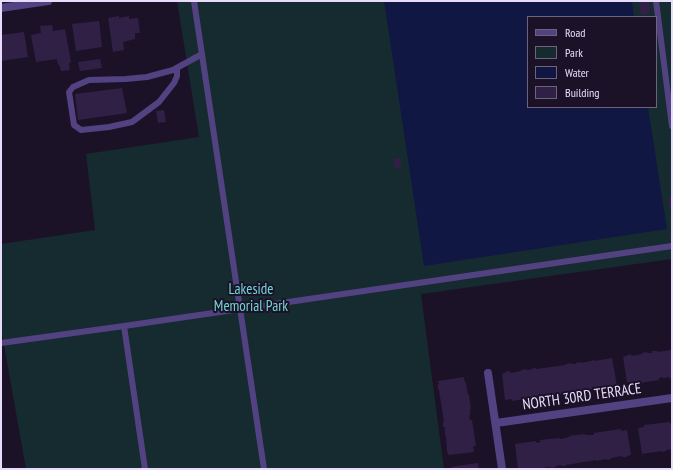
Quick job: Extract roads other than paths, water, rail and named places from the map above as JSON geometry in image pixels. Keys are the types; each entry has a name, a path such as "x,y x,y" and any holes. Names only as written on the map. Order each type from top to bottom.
{"street":[{"path":"1,8 48,1"},
{"path":"488,373 502,469"},
{"name":"NORTH 30RD TERRACE","path":"496,423 672,398"}],"lane":[{"path":"194,1 264,469"},
{"path":"656,1 672,126"},
{"path":"177,68 177,76 174,83 159,102 132,122 109,127 81,130 74,125 69,92 73,87 89,80 147,77 173,70 202,54"},
{"path":"1,343 672,246"},
{"path":"124,326 145,469"}],"water":[{"path":"384,1 632,1 634,16 527,16 527,108 648,108 667,229 424,266"}],"park label":[{"name":"Lakeside Memorial Park","path":"251,298"}]}
